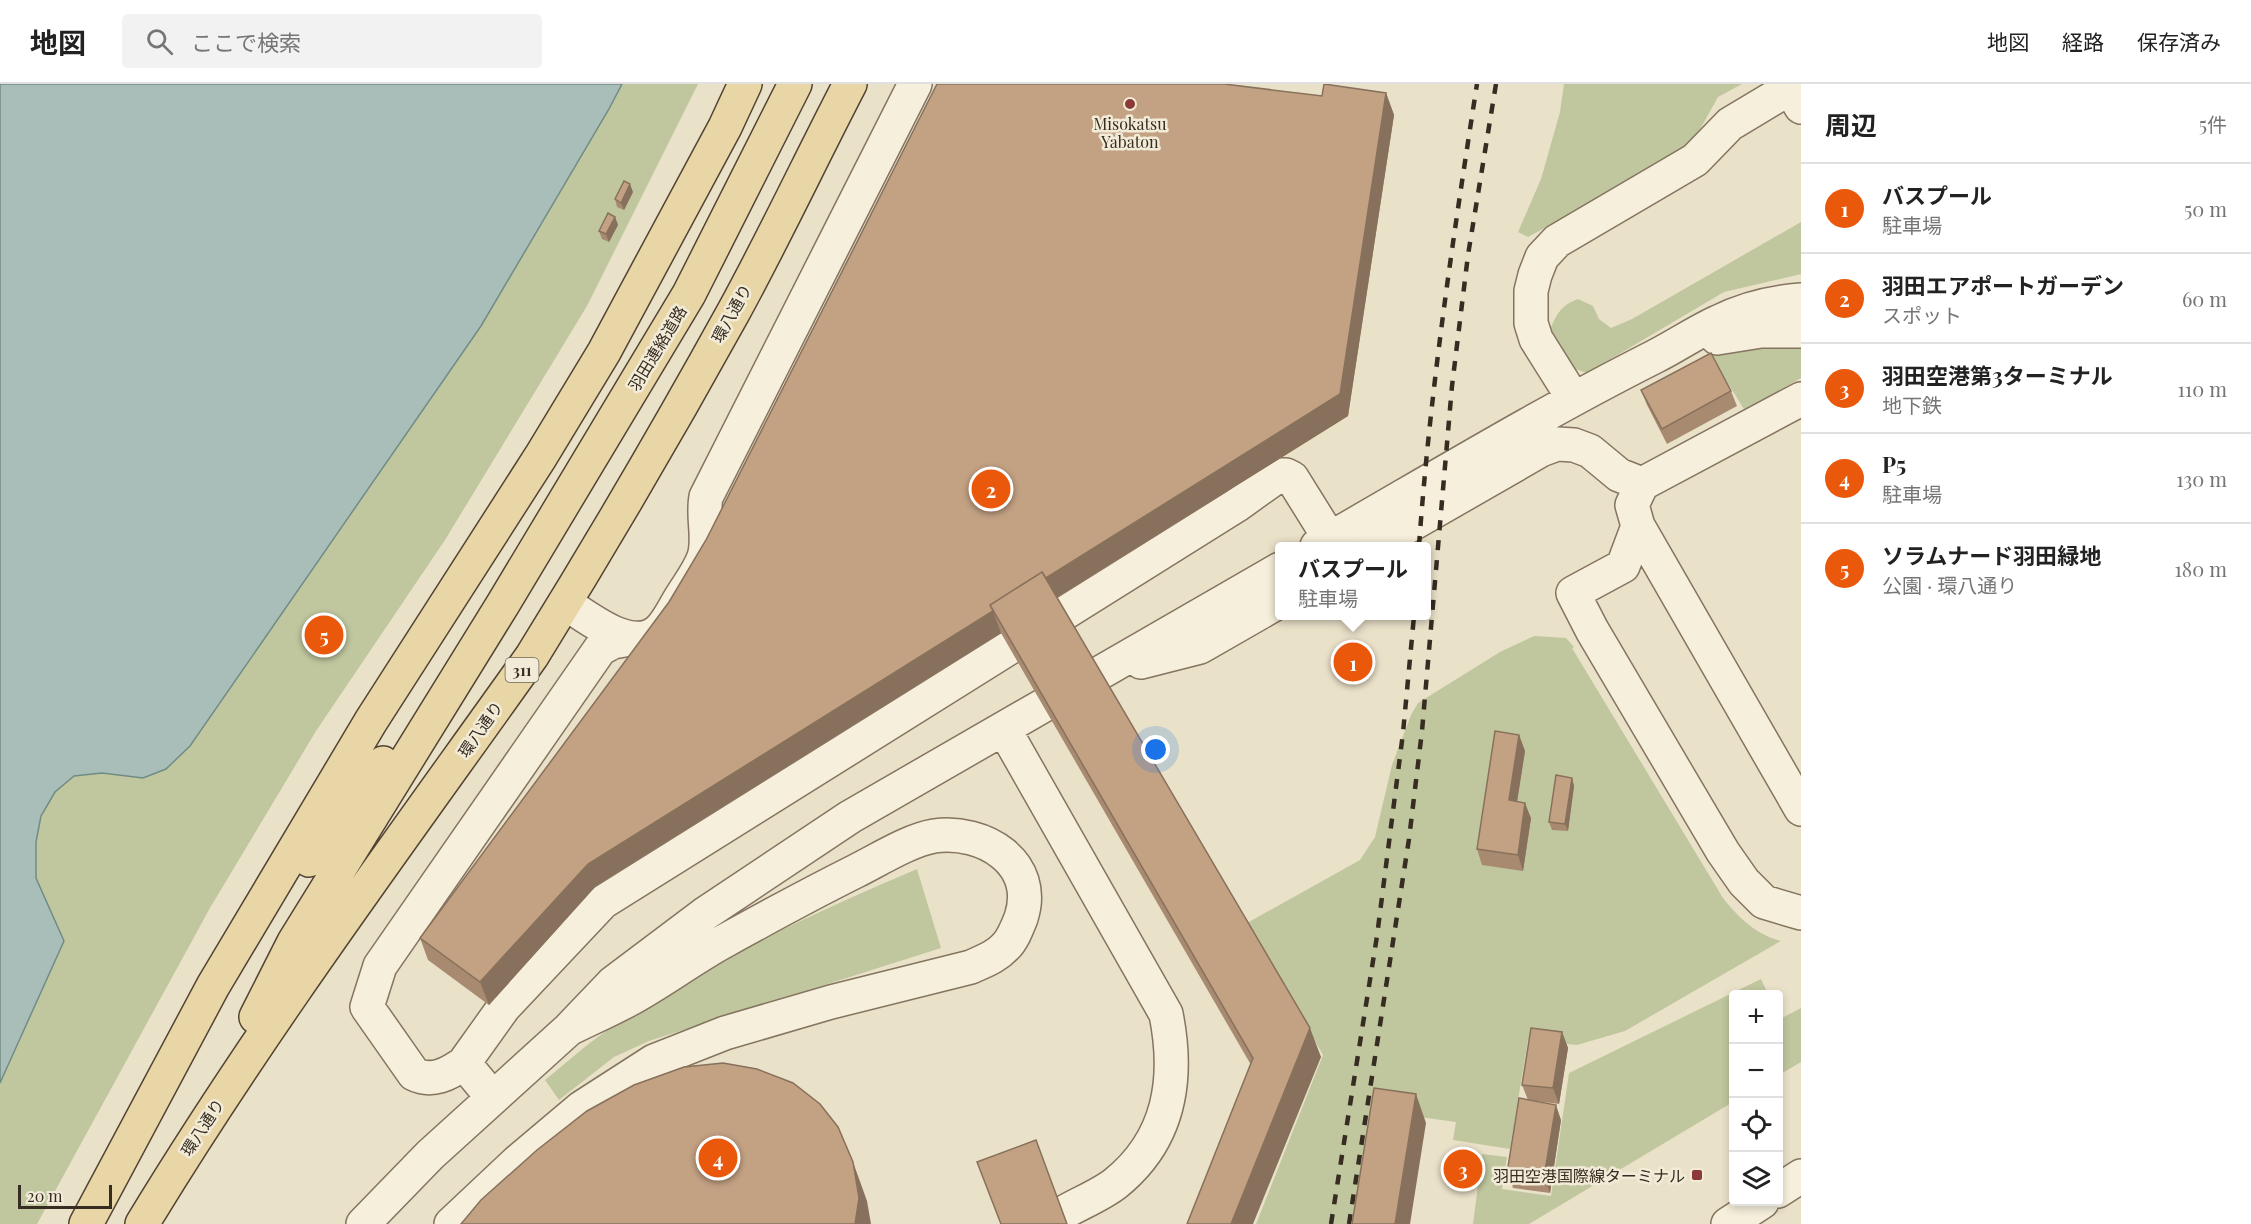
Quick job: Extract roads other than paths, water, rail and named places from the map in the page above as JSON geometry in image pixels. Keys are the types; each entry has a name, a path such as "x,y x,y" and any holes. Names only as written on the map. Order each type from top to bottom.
{"main road":[{"path":"86,1224 213,986 371,720 541,456 604,352 745,84"},
{"name":"羽田連絡道路","path":"503,604 689,294 795,84"},
{"name":"環八通り","path":"141,1224 191,1144 273,1022 532,656 565,603 735,309 850,84"},
{"path":"213,986 503,604"},
{"path":"191,1144 294,942 503,604"}],"street":[{"path":"915,84 706,497 703,512 706,540 704,558 666,622 656,633 643,638 613,642 600,649 380,966 367,1007 414,1074 423,1079 453,1071 464,1063 504,1007 603,902 1009,648"},
{"path":"1573,398 1536,339 1531,323 1531,291 1542,257 1557,241 1695,160 1730,124 1790,88 1801,107"},
{"path":"1326,542 1573,398 1718,322 1745,311 1801,300"},
{"path":"1666,351 1725,336 1761,331 1801,331"},
{"path":"1801,399 1642,484 1632,505 1638,526 1801,809"},
{"path":"1381,542 1540,450 1557,444 1574,445 1590,451 1619,474 1642,484"},
{"path":"1063,614 1237,505 1279,474 1286,474 1292,478 1324,542"},
{"path":"1638,526 1623,566 1573,593 1592,630 1723,852 1744,882 1764,902 1801,913"},
{"path":"363,1224 430,1155 569,1029 613,983 706,913 850,817 1275,572"},
{"path":"565,603 616,634 630,639"},
{"path":"1101,673 1200,647 1275,604"},
{"path":"1004,729 1166,1014 1172,1042 1173,1067 1169,1100 1160,1128 1139,1159 1115,1183 1063,1213"},
{"path":"452,1224 517,1162 580,1108 654,1061 725,1034 831,1002 971,967 992,958 1008,945 1017,928 1024,908 1022,881 1012,860 991,844 970,838 933,836 843,878 719,944 630,999 569,1029"},
{"path":"464,1063 492,1097"},
{"path":"1783,1188 1801,1176"},
{"path":"1728,1224 1756,1206"}],"water":[{"path":"0,84 622,84 481,326 190,746 166,769 143,778 102,773 74,776 55,792 41,816 36,842 36,878 64,941 0,1083"}],"railway":[{"path":"1419,542 1436,372 1477,84"},
{"path":"1349,1224 1409,839 1422,731 1452,386 1468,255 1496,84"},
{"path":"1331,1224 1377,936 1403,733 1414,620"}],"place":[{"name":"Misokatsu Yabaton","path":"1130,104"},
{"name":"羽田エアポートガーデン","path":"991,489"},
{"name":"ソラムナード羽田緑地","path":"324,635"},
{"name":"バスプール","path":"1353,662"},
{"name":"P5","path":"718,1158"},
{"name":"羽田空港第3ターミナル","path":"1463,1169"},
{"name":"羽田空港国際線ターミナル","path":"1697,1175"}]}
